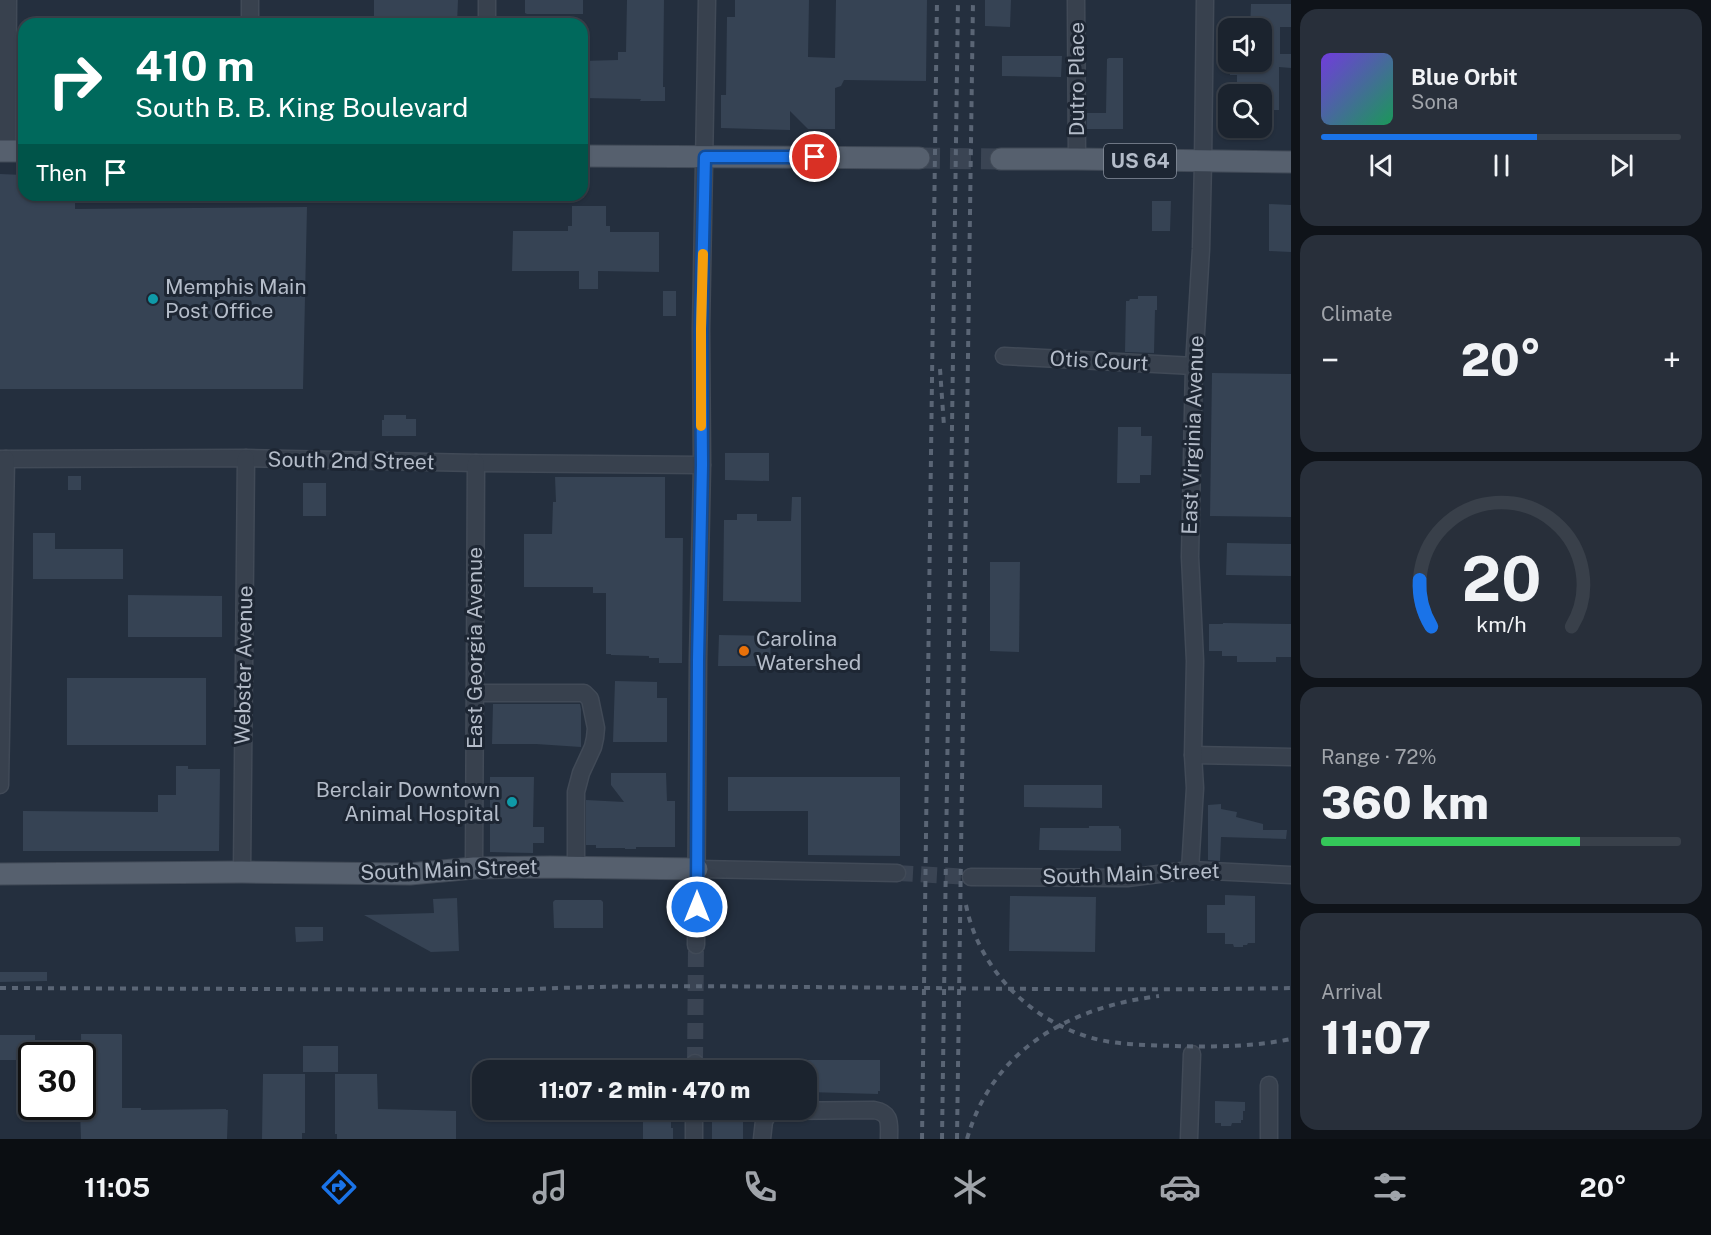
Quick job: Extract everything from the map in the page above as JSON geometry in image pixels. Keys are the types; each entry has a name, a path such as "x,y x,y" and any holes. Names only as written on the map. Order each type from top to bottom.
{"main road":[{"path":"588,156 919,158"},
{"name":"US 64","path":"1001,159 1291,162"},
{"name":"South Main Street","path":"0,874 242,872 410,874 474,868 697,869"}],"street":[{"path":"8,0 10,151"},
{"path":"250,0 250,18"},
{"path":"487,0 487,18"},
{"path":"696,945 702,465 701,329 707,0"},
{"name":"Dutro Place","path":"1076,0 1077,159"},
{"name":"East Virginia Avenue","path":"1190,870 1194,788 1192,755 1194,661 1190,557 1194,366 1201,249 1205,0"},
{"name":"Otis Court","path":"1004,356 1194,366"},
{"name":"South 2nd Street","path":"3,459 246,458 702,465"},
{"name":"Webster Avenue","path":"242,872 246,458"},
{"path":"0,785 3,459"},
{"name":"East Georgia Avenue","path":"474,868 476,463"},
{"path":"476,693 584,693 590,699 596,728 593,747 581,773 576,792 576,868"},
{"path":"1192,755 1291,757"},
{"name":"South Main Street","path":"697,869 897,873"},
{"name":"South Main Street","path":"971,876 1127,878 1190,870 1291,875"},
{"path":"1189,1139 1192,1054"},
{"path":"1269,1085 1269,1139"},
{"path":"817,1111 874,1110 883,1113 889,1120 889,1139"},
{"path":"694,1120 694,1139"},
{"path":"762,1139 766,1120"}],"building":[{"path":"374,0 458,0 457,18 374,18"},
{"path":"525,0 583,0 583,14 527,14 525,13"},
{"path":"627,0 664,0 663,87 665,87 665,101 588,98 588,61 618,60 618,52 626,52"},
{"path":"735,0 809,0 808,57 835,58 836,0 927,0 926,81 844,80 841,86 835,88 835,129 808,129 790,111 790,130 721,128 721,95 726,95 727,17 735,17"},
{"path":"985,0 1011,0 1010,27 985,26"},
{"path":"1251,4 1291,4 1291,27 1280,27 1280,54 1291,54 1291,68 1279,67 1279,110 1272,110 1272,84 1237,84 1237,75 1230,75 1230,72 1272,72 1272,18 1250,18"},
{"path":"1002,56 1062,56 1061,77 1002,76"},
{"path":"1123,58 1123,129 1087,129 1087,113 1106,113 1107,59"},
{"name":"Memphis Main Post Office","path":"0,174 18,175 18,201 75,201 75,209 307,207 303,389 0,389"},
{"path":"1152,201 1171,201 1170,231 1152,231"},
{"path":"1269,204 1291,205 1291,252 1269,251"},
{"path":"572,206 606,206 606,226 610,226 610,232 659,232 659,272 598,271 598,289 579,289 579,271 512,271 513,231 568,231 568,226 572,226"},
{"path":"663,291 676,291 676,316 663,316"},
{"path":"1138,296 1157,296 1154,353 1125,352 1126,301 1138,299"},
{"path":"1212,373 1291,374 1291,517 1210,516"},
{"path":"384,415 406,415 406,419 416,419 416,436 382,436"},
{"path":"1118,427 1141,427 1141,436 1152,436 1151,475 1140,475 1140,483 1117,483"},
{"path":"725,453 769,453 769,481 725,480"},
{"path":"68,476 81,476 81,490 68,490"},
{"path":"555,477 665,477 665,538 683,538 682,663 659,663 659,658 649,658 649,656 606,654 606,593 593,593 593,587 524,587 524,534 552,534 553,502 556,502"},
{"path":"303,483 326,483 326,516 303,516"},
{"path":"792,497 801,497 801,602 723,601 724,520 737,520 737,514 757,514 757,521 791,521"},
{"path":"33,533 55,533 55,549 123,549 123,579 33,579"},
{"path":"1227,543 1291,544 1291,576 1226,575"},
{"path":"990,562 1020,562 1019,652 990,651"},
{"path":"128,595 222,596 222,637 128,637"},
{"path":"1209,624 1291,624 1291,657 1276,657 1276,662 1237,662 1237,656 1222,656 1222,651 1209,651"},
{"name":"Carolina Watershed","path":"719,635 771,636 770,666 718,666"},
{"path":"67,678 206,678 206,745 67,745"},
{"path":"615,681 657,682 657,698 667,698 667,742 613,742"},
{"path":"493,704 580,704 581,747 492,744"},
{"path":"176,766 188,766 188,769 220,769 219,851 23,851 23,811 158,812 158,795 176,795"},
{"path":"611,773 666,773 667,801 675,801 675,847 625,849 596,848 596,845 586,845 586,800 624,802 611,785"},
{"name":"Berclair Downtown Animal Hospital","path":"490,777 534,777 533,827 544,827 544,843 533,843 533,853 490,852"},
{"path":"728,777 900,777 900,856 808,855 808,811 728,811"},
{"path":"1024,785 1102,785 1102,808 1024,807"},
{"path":"1221,804 1221,809 1237,812 1236,817 1263,824 1263,830 1287,830 1286,839 1221,837 1220,861 1208,860 1208,805"},
{"path":"1089,826 1119,826 1121,851 1039,850 1040,828 1089,828"},
{"path":"1225,895 1255,896 1255,943 1234,947 1233,944 1225,944 1225,933 1207,933 1207,905 1225,905"},
{"path":"1010,896 1096,897 1095,952 1009,951"},
{"path":"457,898 459,951 431,952 364,915 434,913 433,899"},
{"path":"555,900 601,900 603,902 603,928 554,928 553,902"},
{"path":"295,927 323,927 323,941 296,942"},
{"path":"0,972 47,972 47,981 0,982"},
{"path":"81,1034 122,1035 122,1108 141,1108 141,1110 226,1109 228,1110 227,1139 81,1139 80,1120 96,1120 96,1042 81,1042"},
{"path":"0,1035 35,1035 35,1042 18,1042 18,1060 0,1060"},
{"path":"303,1046 338,1046 338,1072 303,1072"},
{"path":"732,1058 764,1059 764,1060 732,1060"},
{"path":"817,1060 880,1060 880,1091 878,1094 817,1092"},
{"path":"263,1074 305,1074 305,1133 302,1133 302,1139 262,1139"},
{"path":"335,1074 377,1074 378,1109 456,1111 456,1139 337,1139 337,1134 335,1134"},
{"path":"1215,1101 1245,1102 1241,1123 1221,1126 1221,1123 1215,1123"},
{"path":"643,1120 671,1120 673,1139 643,1139"},
{"path":"712,1120 743,1120 743,1139 712,1139"}],"tunnel":[{"path":"919,158 1001,159"},
{"path":"897,873 971,877"},
{"path":"695,1060 696,945"}],"railway":[{"path":"922,1139 937,0"},
{"path":"942,1139 958,0"},
{"path":"957,1139 973,0"},
{"path":"940,369 944,426"},
{"path":"966,905 983,952 1013,992 1053,1022 1076,1033 1109,1042 1173,1046 1232,1046 1291,1039"},
{"path":"0,988 511,990 656,986 1291,988"},
{"path":"967,1139 979,1107 996,1080 1016,1057 1040,1038 1066,1022 1096,1010 1159,996"}],"slow traffic":[{"path":"701,426 703,254"}],"place":[{"name":"Memphis Main Post Office","path":"153,299"},
{"name":"Carolina Watershed","path":"744,651"},
{"name":"Berclair Downtown Animal Hospital","path":"512,802"}],"route":[{"path":"697,907 702,465 701,329 705,157 815,157"}]}
